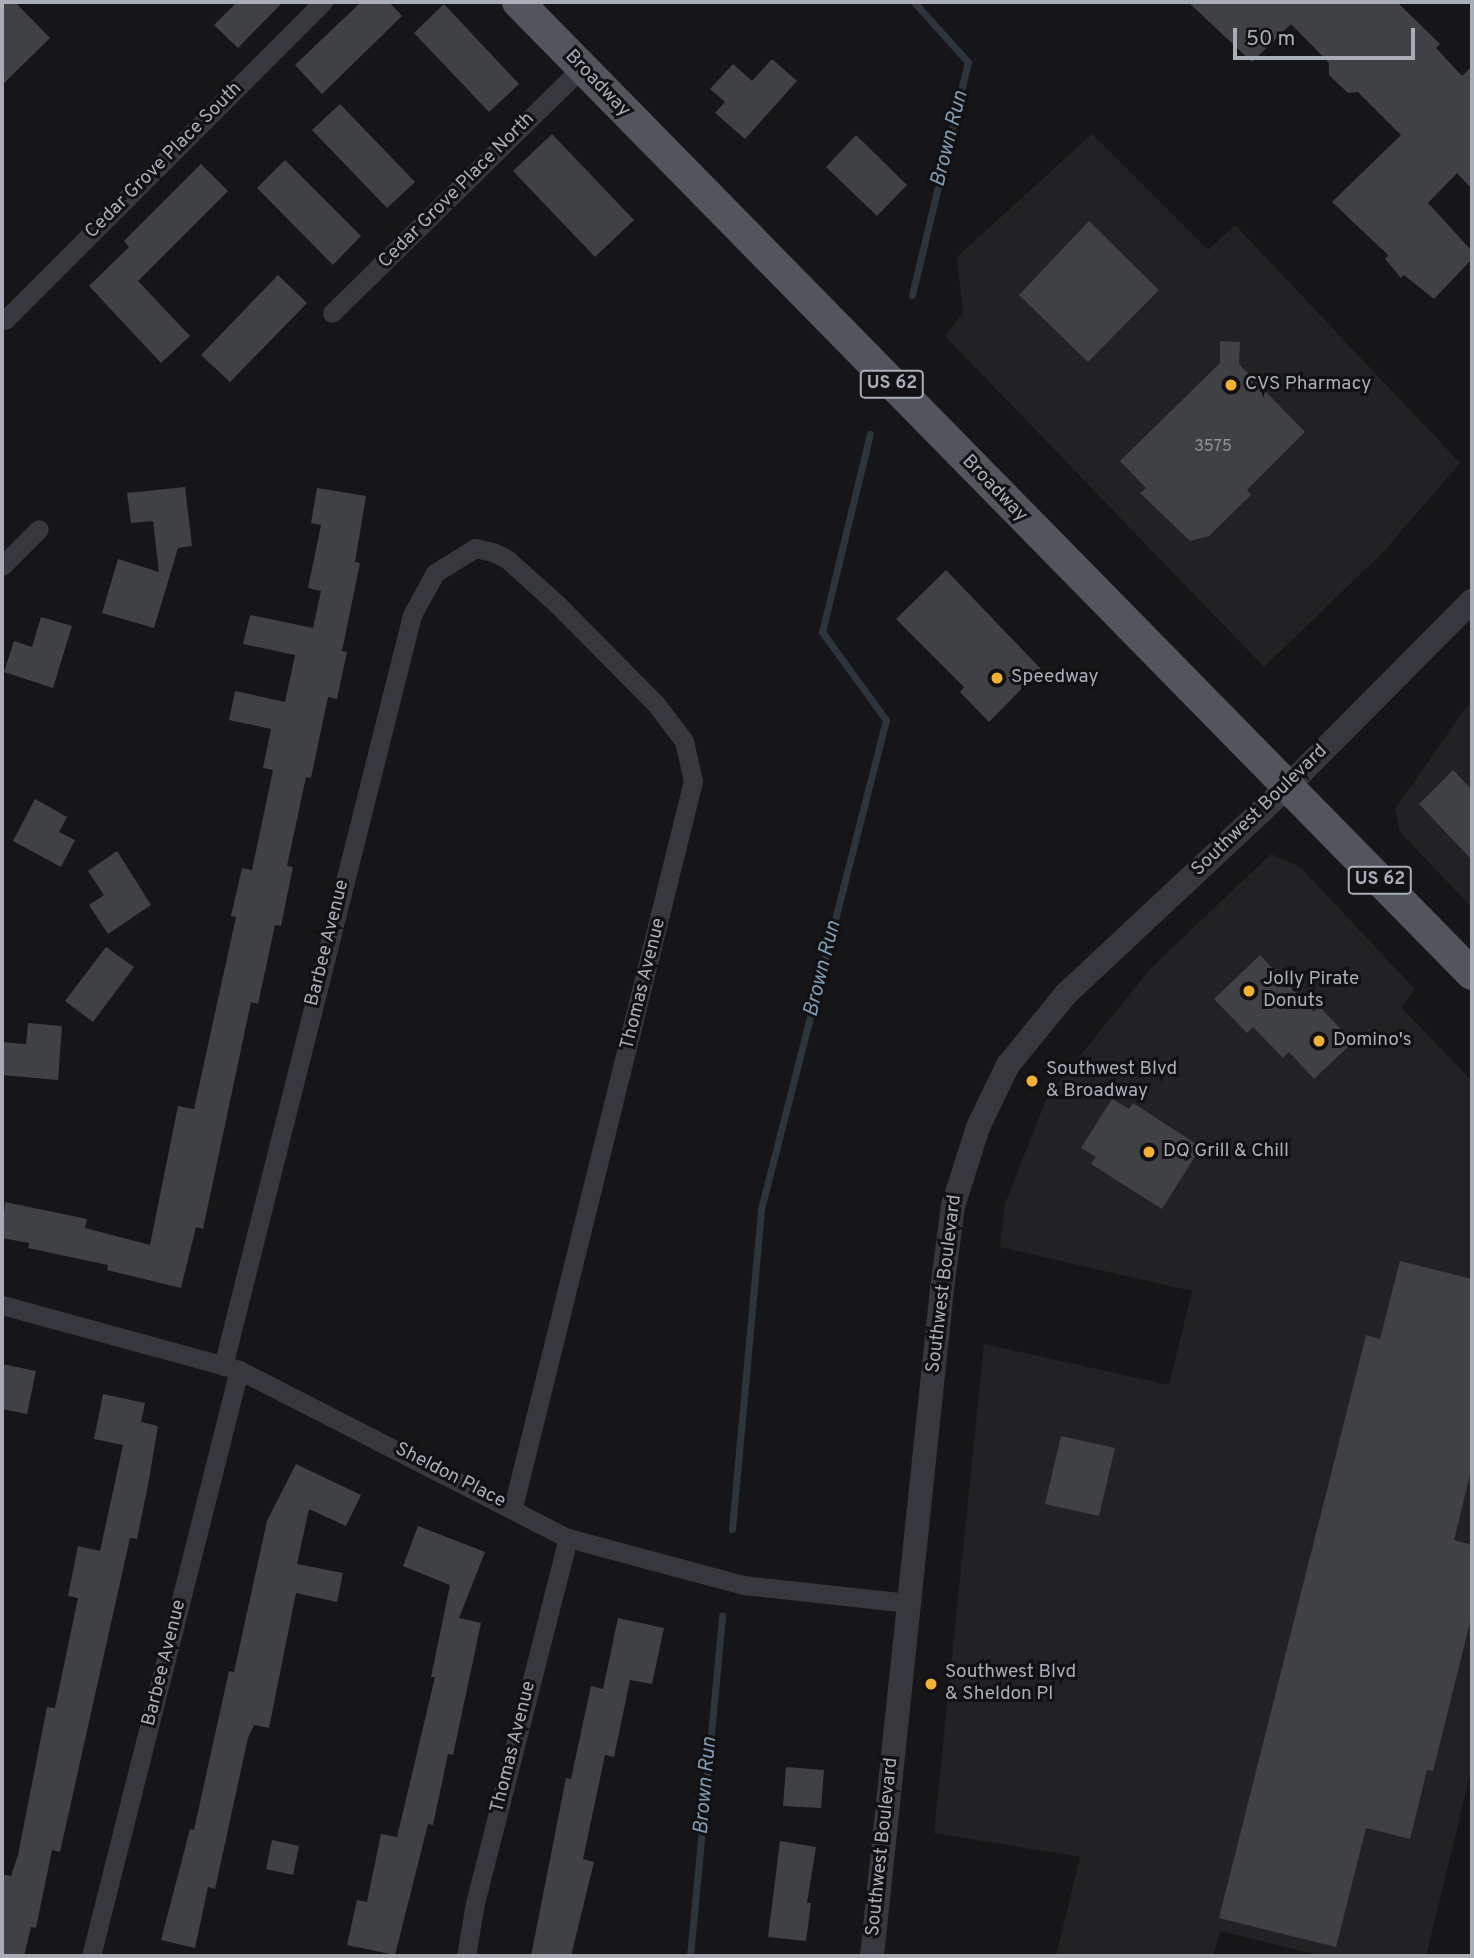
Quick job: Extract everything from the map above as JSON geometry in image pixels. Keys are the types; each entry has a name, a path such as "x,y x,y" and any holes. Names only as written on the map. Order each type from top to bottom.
{"main road":[{"name":"Broadway","path":"518,2 1472,974"}],"street":[{"name":"Cedar Grove Place South","path":"5,320 323,2"},
{"name":"Cedar Grove Place North","path":"332,313 581,68"},
{"path":"2,566 39,529"},
{"name":"Barbee Avenue","path":"91,1956 412,615 435,573 475,548"},
{"name":"Thomas Avenue","path":"475,548 507,559 656,704 684,741 693,782 513,1507"},
{"name":"Southwest Boulevard","path":"872,1956 953,1206 991,1097 1008,1065 1066,994 1288,786 1472,601"},
{"name":"Sheldon Place","path":"2,1305 231,1368 513,1507 568,1538 743,1585 909,1603"},
{"name":"Thomas Avenue","path":"467,1956 475,1903 568,1538"}],"shaded area":[{"path":"1092,134 1208,250 1235,225 1460,463 1384,551 1264,667 945,336 963,313 957,257"},
{"path":"1472,699 1472,908 1400,832 1395,809"},
{"path":"1271,854 1299,866 1415,989 1401,1007 1472,1081 1472,1767 1426,1956 1323,1956 1220,1931 1213,1956 1056,1956 1080,1857 934,1833 984,1344 1169,1385 1192,1291 1000,1247 1005,1204 1048,1095 1152,967"}],"building":[{"path":"2,2 15,2 50,38 2,85"},
{"path":"237,2 283,2 238,48 214,25"},
{"path":"361,2 389,2 402,16 322,94 295,65"},
{"path":"1188,2 1397,2 1440,44 1436,48 1462,76 1472,66 1472,189 1457,173 1428,203 1472,251 1472,259 1434,299 1404,275 1401,278 1385,259 1388,255 1332,202 1401,135 1358,92 1348,93 1329,75 1329,63 1291,24 1252,62"},
{"path":"444,4 519,84 489,112 414,33"},
{"path":"772,59 797,81 745,139 715,113 725,102 710,89 733,64 752,81"},
{"path":"340,104 415,182 387,208 312,130"},
{"path":"552,134 634,220 595,257 513,171"},
{"path":"856,135 907,185 877,216 826,167"},
{"path":"285,160 361,236 333,265 257,188"},
{"path":"201,164 228,191 138,281 190,336 161,363 89,286 129,247 124,241"},
{"path":"1089,221 1159,290 1088,362 1019,295"},
{"path":"278,275 307,303 230,382 201,355"},
{"name":"CVS Pharmacy","path":"1220,341 1240,342 1239,364 1305,432 1247,490 1251,495 1209,536 1190,541 1140,493 1146,488 1120,461 1220,363"},
{"path":"185,487 192,546 178,548 154,628 102,613 118,559 159,572 153,521 131,523 127,493"},
{"path":"317,488 366,496 355,562 360,563 342,651 347,652 337,699 328,697 311,778 306,777 287,866 293,867 281,926 275,925 258,1004 251,1002 203,1229 196,1227 181,1288 107,1270 108,1265 28,1248 29,1243 2,1238 5,1202 87,1219 85,1228 150,1245 178,1106 194,1109 236,917 231,916 242,868 252,870 273,770 263,768 271,729 229,720 235,691 285,702 295,655 243,644 250,615 313,628 321,591 308,588 321,525 311,523"},
{"path":"946,570 1041,669 989,722 960,692 964,687 896,619"},
{"path":"41,617 72,626 53,688 4,672 14,641 32,647"},
{"path":"1453,770 1472,790 1472,860 1419,804"},
{"path":"35,799 67,817 59,832 75,840 61,867 13,841"},
{"path":"117,851 151,905 108,934 89,905 104,895 88,871"},
{"path":"106,947 134,967 93,1022 65,1001"},
{"path":"1260,955 1314,1012 1319,1006 1353,1042 1314,1079 1289,1052 1283,1058 1253,1027 1247,1033 1214,999"},
{"path":"28,1023 62,1026 58,1080 2,1075 2,1042 26,1044"},
{"path":"1112,1099 1129,1109 1133,1103 1201,1147 1162,1209 1091,1164 1096,1157 1081,1148"},
{"path":"1400,1261 1472,1279 1472,1467 1454,1540 1472,1545 1472,1614 1433,1771 1427,1770 1410,1839 1366,1828 1336,1947 1219,1918 1366,1335 1380,1339"},
{"path":"2,1364 36,1371 27,1414 2,1409"},
{"path":"103,1394 145,1403 141,1422 158,1426 149,1480 137,1539 130,1538 60,1852 52,1850 36,1928 31,1927 24,1956 2,1956 2,1874 11,1876 18,1855 47,1707 55,1708 78,1598 68,1596 78,1546 100,1551 123,1445 94,1439"},
{"path":"1061,1436 1115,1448 1099,1516 1045,1504"},
{"path":"296,1464 361,1495 346,1526 309,1509 297,1564 343,1573 337,1602 296,1593 269,1728 254,1725 248,1738 215,1889 208,1887 195,1948 161,1940 190,1829 194,1830 229,1671 234,1672 267,1521"},
{"path":"418,1526 485,1552 459,1618 481,1623 453,1755 448,1754 433,1825 428,1824 395,1955 347,1945 357,1900 367,1902 381,1834 397,1837 435,1677 431,1677 450,1585 403,1566"},
{"path":"618,1618 664,1628 652,1684 630,1680 614,1757 605,1755 583,1859 594,1862 571,1956 531,1956 566,1778 571,1779 591,1686 603,1689"},
{"path":"786,1767 824,1770 821,1808 783,1806"},
{"path":"272,1840 299,1846 293,1875 266,1869"},
{"path":"780,1841 816,1847 807,1903 811,1903 806,1941 768,1937"}],"waterway":[{"name":"Brown Run","path":"912,295 968,62 914,2"},
{"name":"Brown Run","path":"732,1529 761,1209 886,720 822,632 870,434"},
{"name":"Brown Run","path":"690,1956 722,1615"}],"place":[{"name":"CVS Pharmacy","path":"1231,385"},
{"name":"Speedway","path":"997,678"},
{"name":"Jolly Pirate Donuts","path":"1249,991"},
{"name":"Domino's","path":"1319,1041"},
{"name":"Southwest Blvd & Broadway","path":"1032,1081"},
{"name":"DQ Grill & Chill","path":"1149,1152"},
{"name":"Southwest Blvd & Sheldon Pl","path":"931,1684"}]}
